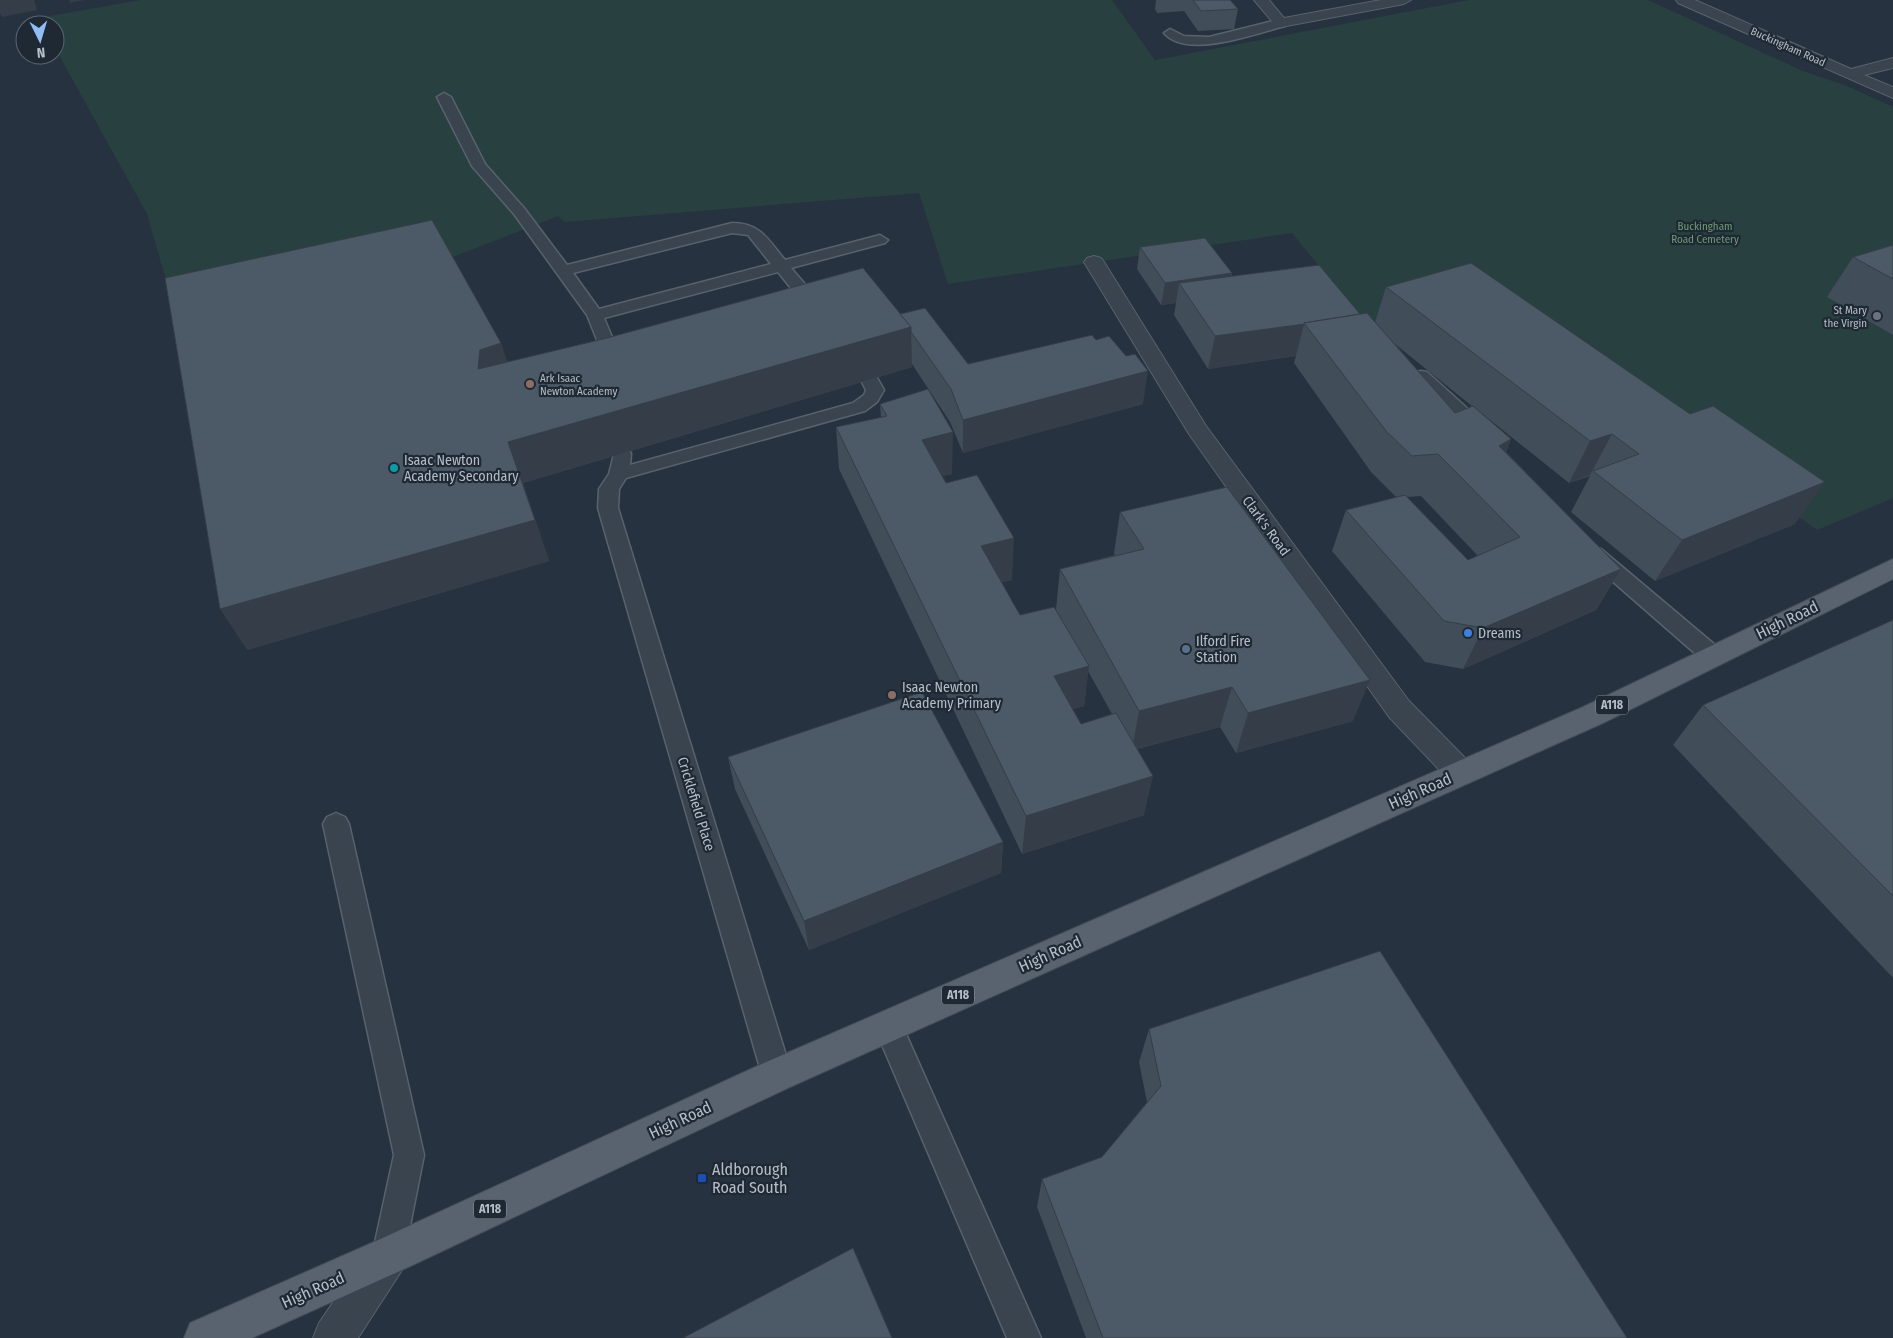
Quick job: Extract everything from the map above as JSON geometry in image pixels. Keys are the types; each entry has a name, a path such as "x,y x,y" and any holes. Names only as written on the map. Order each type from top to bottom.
{"main road":[{"name":"High Road","path":"205,1338 388,1256 777,1075 1593,715 1893,568"}],"street":[{"path":"1262,0 1281,23 1404,0"},
{"name":"Buckingham Road","path":"1683,0 1893,93"},
{"path":"1848,74 1893,63"},
{"name":"Clark's Road","path":"1094,262 1208,445 1398,709 1461,773"},
{"path":"334,1338 388,1256"}],"lane":[{"path":"1170,33 1175,37 1196,40 1218,39 1244,35 1281,23"},
{"path":"444,97 479,166 519,211 595,316 616,372 634,361"},
{"path":"563,271 732,228 743,228 753,232 822,315 801,317"},
{"path":"595,316 780,265 880,240"},
{"path":"1422,376 1487,437 1492,444"},
{"path":"619,474 859,407 871,398 874,390 870,380"},
{"name":"Cricklefield Place","path":"622,454 619,474 609,489 608,508 777,1075"},
{"path":"1579,541 1713,656"},
{"path":"336,824 408,1155 388,1256"},
{"path":"888,1026 1024,1338"}],"green space":[{"name":"Buckingham Road Cemetery","path":"141,0 1112,0 1155,60 1469,0 1648,0 1803,71 1847,86 1893,107 1893,498 1817,530 1689,439 1466,292 1366,324 1292,233 948,284 919,193 565,222 558,216 445,260 177,318 147,214 64,65 65,15 55,15"}],"building":[{"path":"1193,0 1230,0 1238,9 1201,11"},
{"name":"Isaac Newton Academy Secondary","path":"432,220 501,343 480,350 478,369 607,338 863,268 911,327 508,442 535,520 220,609 165,278"},
{"path":"1205,238 1232,273 1165,283 1140,247"},
{"path":"1893,245 1893,279 1853,257"},
{"path":"1471,263 1690,414 1713,406 1825,482 1682,540 1593,471 1639,454 1612,434 1590,441 1386,287"},
{"path":"1319,265 1360,314 1305,324 1215,336 1179,283"},
{"path":"925,308 968,364 1092,335 1096,340 1109,336 1126,356 1135,354 1148,371 963,420 951,389 911,332 911,327 900,314"},
{"path":"1367,313 1455,413 1473,406 1511,439 1499,446 1621,569 1483,628 1444,621 1346,510 1405,495 1468,560 1520,537 1438,454 1412,456 1386,431 1304,323"},
{"path":"928,389 953,432 922,440 946,483 977,475 1014,538 981,546 1020,615 1054,607 1089,666 1054,676 1081,724 1116,713 1153,776 1026,816 836,427 887,416 880,404"},
{"path":"1227,487 1370,680 1248,713 1232,687 1139,711 1060,569 1144,549 1120,512"},
{"path":"1893,620 1893,896 1703,705"},
{"path":"922,692 1003,842 804,921 728,757"},
{"path":"1380,951 1627,1338 1103,1338 1042,1179 1102,1157 1161,1086 1149,1029"},
{"path":"853,1248 892,1338 683,1338"}],"place":[{"name":"St Mary the Virgin","path":"1877,316"},
{"name":"Ark Isaac Newton Academy","path":"530,384"},
{"name":"Isaac Newton Academy Secondary","path":"394,468"},
{"name":"Dreams","path":"1468,633"},
{"name":"Ilford Fire Station","path":"1186,649"},
{"name":"Isaac Newton Academy Primary","path":"892,695"},
{"name":"Aldborough Road South","path":"702,1178"}]}
